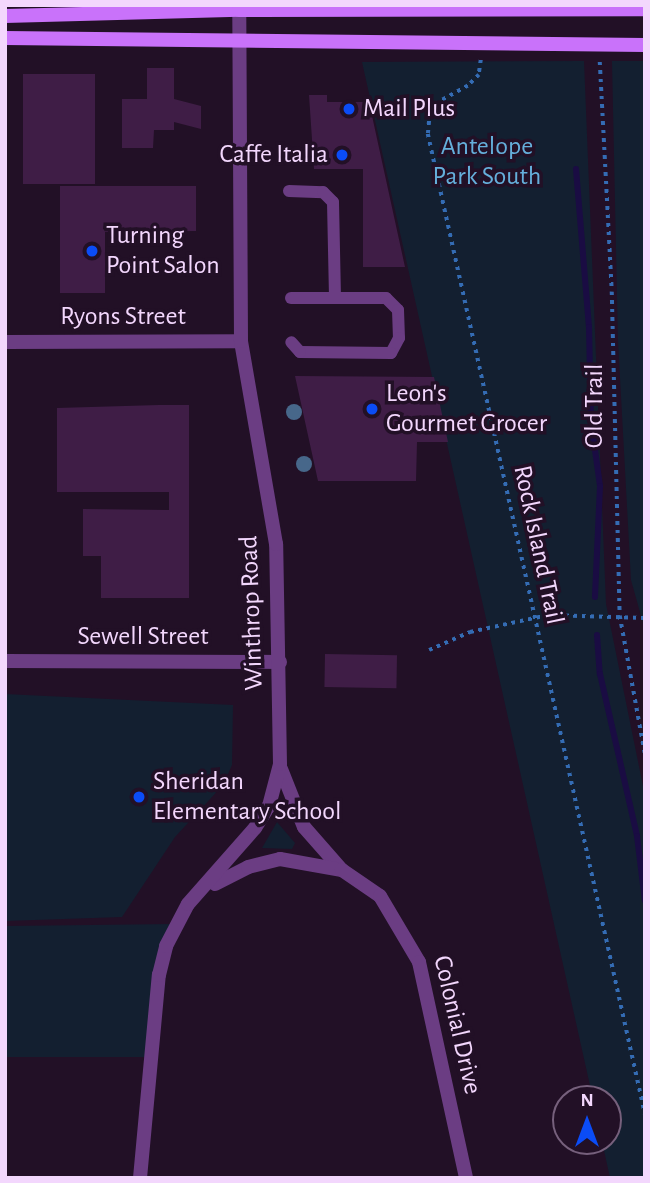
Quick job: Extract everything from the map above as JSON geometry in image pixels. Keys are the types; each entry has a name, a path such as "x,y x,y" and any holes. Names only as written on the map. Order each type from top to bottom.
{"main road":[{"path":"5,16 240,10 645,9"},
{"path":"5,38 240,44 645,45"}],"street":[{"name":"Winthrop Road","path":"140,1178 159,975 175,924 240,851 269,806 280,764 280,662 273,522 241,341 240,10"},
{"name":"Ryons Street","path":"5,342 241,341"},
{"name":"Sewell Street","path":"5,661 280,662"},
{"name":"Colonial Drive","path":"280,764 304,827 342,870 380,896 419,962 467,1178"},
{"name":"Colonial Drive","path":"205,889 248,867 280,859 342,870"}],"lane":[{"path":"289,191 323,192 333,202 335,298"},
{"path":"291,298 386,298 394,303 397,347 391,352 300,352 291,342"}],"path":[{"name":"Rock Island Trail","path":"481,44 479,75 430,113 428,134 645,1114"},
{"name":"Old Trail","path":"598,58 612,304 620,616 645,753"},
{"path":"429,650 470,632 566,614 645,618"}],"green space":[{"name":"Antelope Park South","path":"584,61 606,604 645,796 645,1178 610,1178 605,1155 622,1155 622,1085 590,1085 362,62"},
{"name":"Antelope Park South","path":"612,61 645,61 645,630 631,580 618,341"},
{"name":"Sheridan Elementary School","path":"5,694 233,705 232,765 223,785 175,837 122,917 5,921"},
{"path":"277,822 295,843 292,849 262,848"},
{"path":"175,924 151,1057 5,1057 5,926"}],"building":[{"path":"147,68 174,68 174,99 201,106 201,129 174,122 174,130 154,130 153,148 122,148 122,99 147,99"},
{"path":"23,74 95,74 95,184 23,184"},
{"path":"309,95 327,95 327,102 369,102 405,267 363,267 363,169 314,169"},
{"path":"60,186 196,186 196,231 105,232 105,293 60,293"},
{"name":"Leon's Gourmet Grocer","path":"295,376 434,377 448,442 417,442 416,481 318,481"},
{"path":"189,405 189,598 101,598 101,556 83,556 83,509 169,510 169,492 57,492 57,408"},
{"path":"325,654 397,655 396,688 324,687"}],"waterway":[{"path":"576,169 589,327 591,421 600,486 595,597"},
{"path":"597,635 600,674 637,836 645,901"}],"place":[{"name":"Mail Plus","path":"349,109"},
{"name":"Caffe Italia","path":"342,155"},
{"name":"Turning Point Salon","path":"92,251"},
{"name":"Leon's Gourmet Grocer","path":"372,409"},
{"name":"Sheridan Elementary School","path":"139,797"}]}
